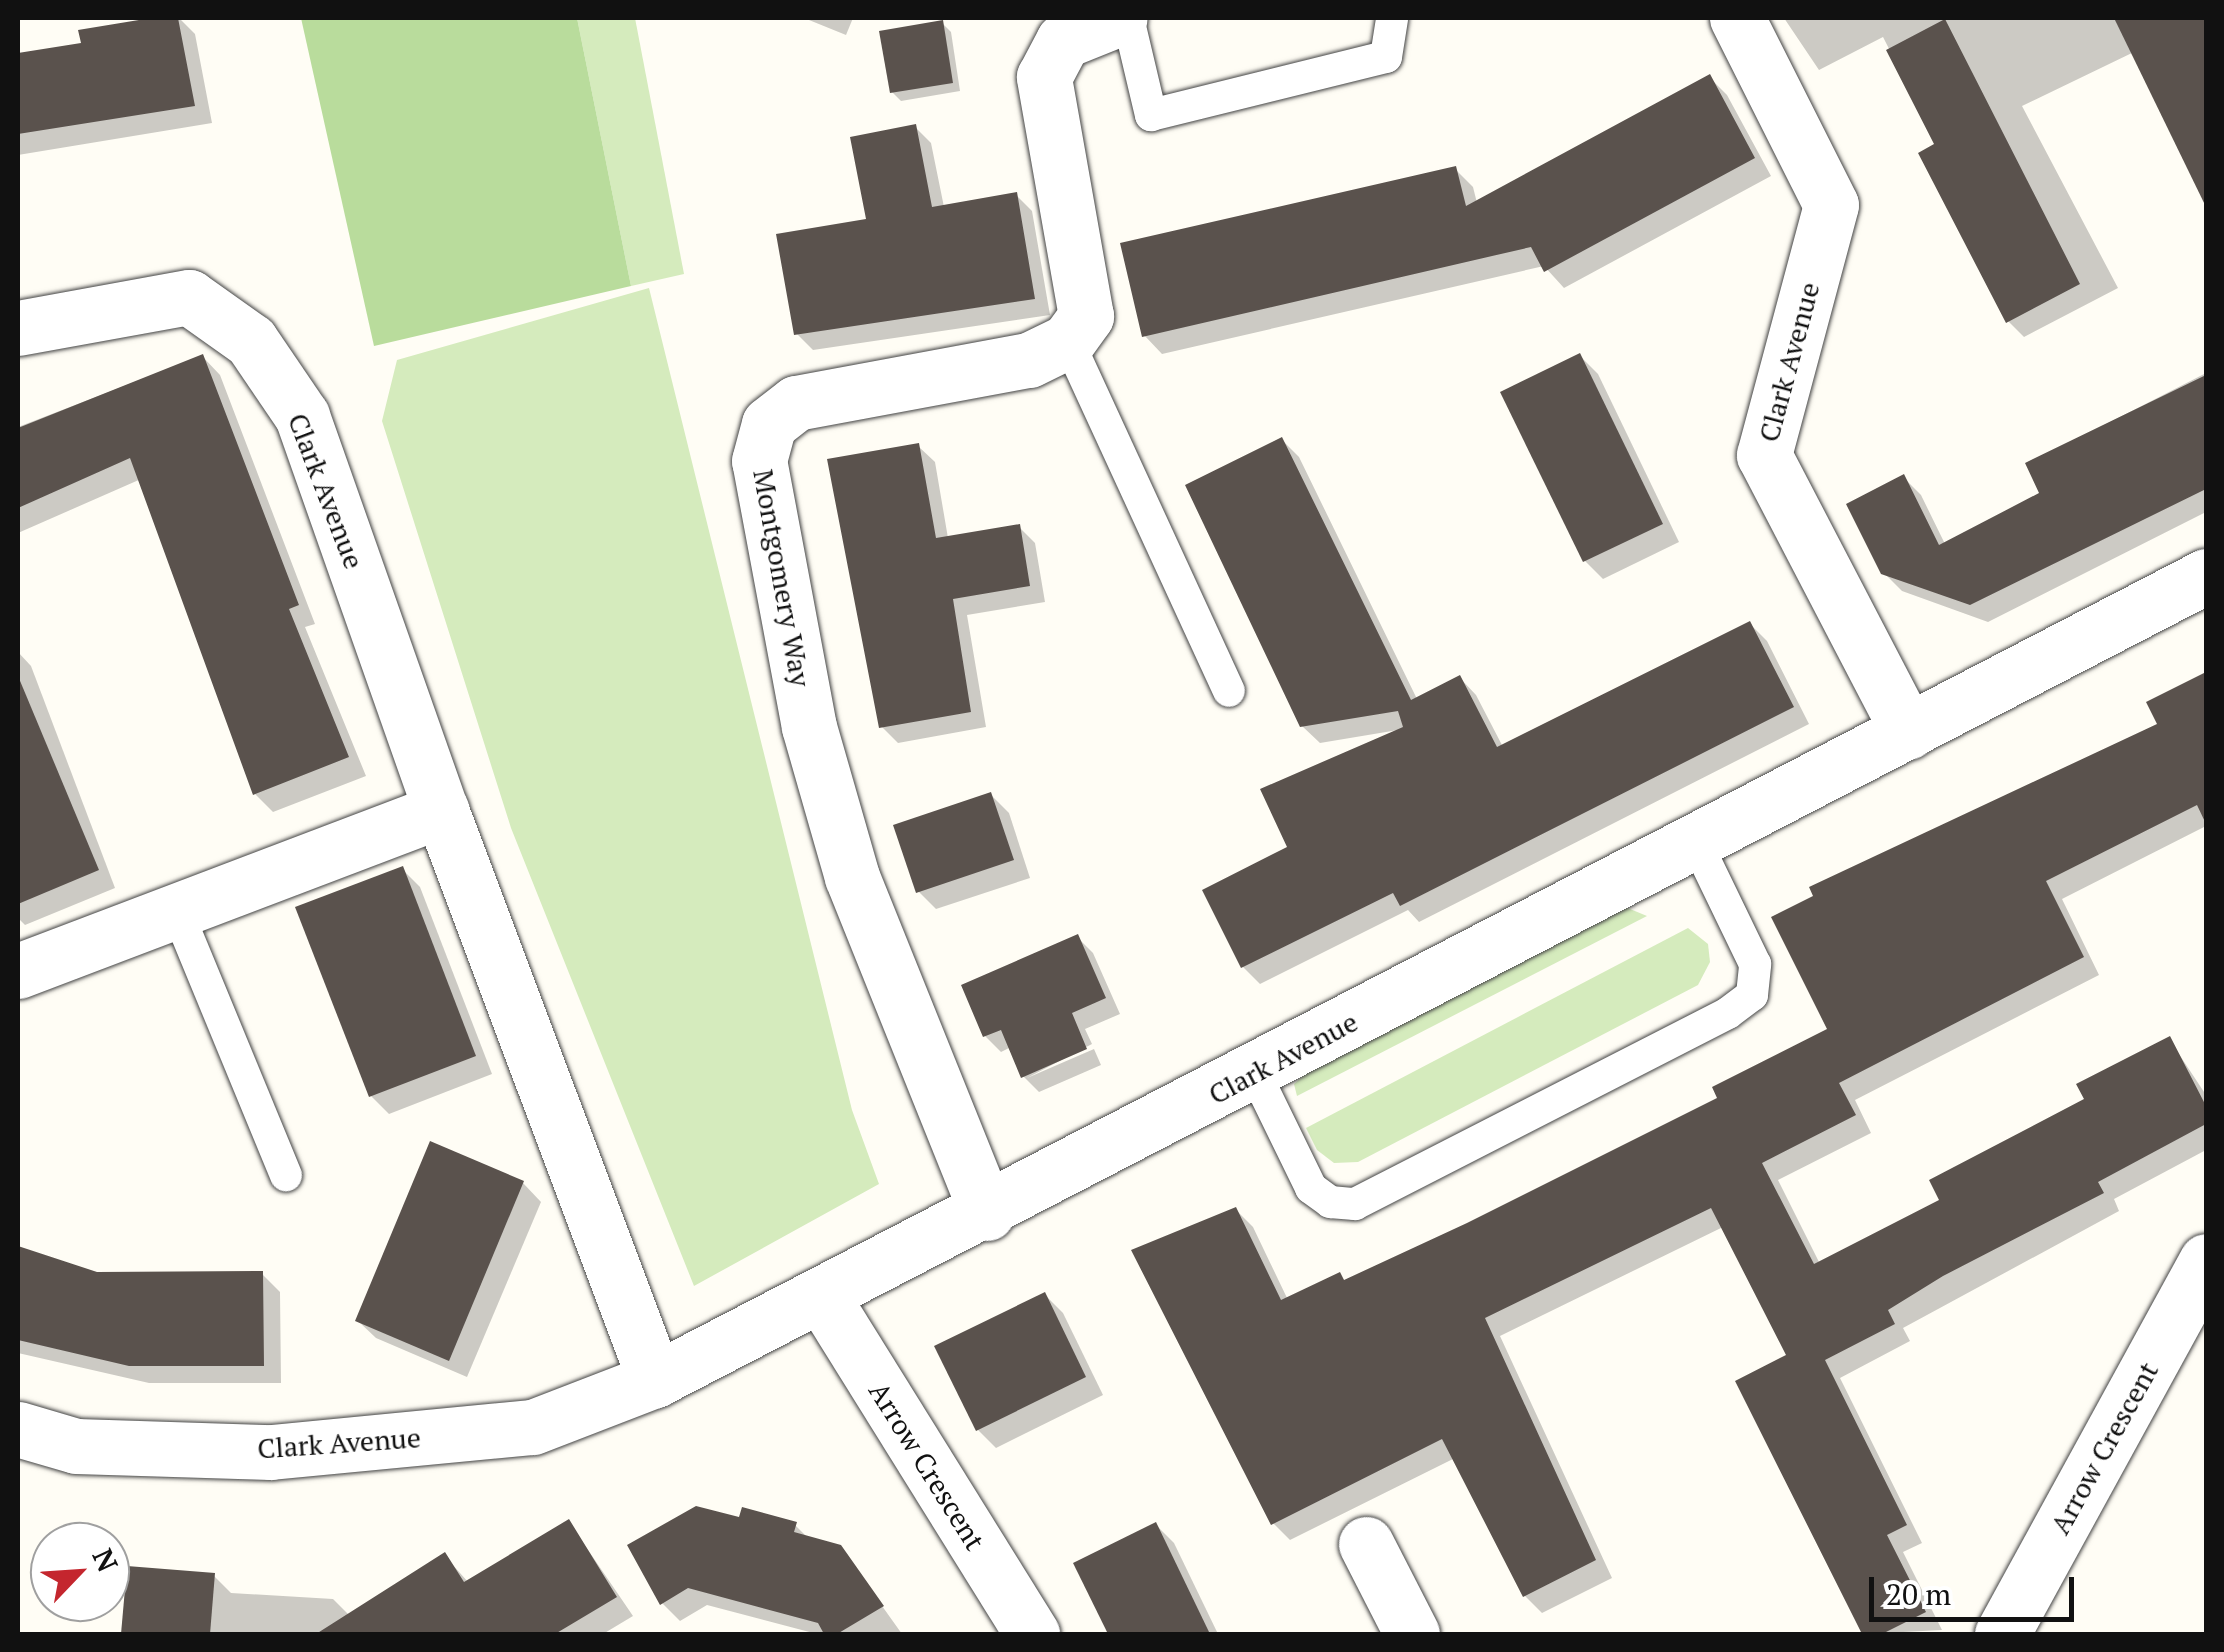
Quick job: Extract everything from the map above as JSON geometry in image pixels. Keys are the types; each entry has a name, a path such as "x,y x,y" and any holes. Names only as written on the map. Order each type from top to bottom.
{"street":[{"path":"1068,341 1086,316 1044,77 1063,41 1120,18"},
{"name":"Clark Avenue","path":"1737,18 1831,205 1764,455 1908,732"},
{"name":"Clark Avenue","path":"27,326 189,297 251,342 302,416 441,810 654,1380"},
{"name":"Montgomery Way","path":"987,1213 852,877 809,727 758,461 769,424 796,403 1030,360 1068,341"},
{"name":"Clark Avenue","path":"18,1429 76,1446 270,1452 532,1427 654,1380 823,1298 2206,576"},
{"path":"18,971 441,810"},
{"name":"Arrow Crescent","path":"2002,1634 2206,1261"},
{"name":"Arrow Crescent","path":"823,1298 1032,1634"},
{"path":"1366,1544 1412,1634"}],"lane":[{"path":"1128,18 1151,114 1386,57 1392,18"},
{"path":"1068,341 1229,690"},
{"path":"1254,1073 1310,1188 1330,1202 1355,1204 1728,1013 1752,996 1755,964 1696,842"},
{"path":"177,910 286,1175"}],"green space":[{"path":"301,18 577,18 631,286 374,346"},
{"path":"577,18 635,18 684,274 631,286"},
{"path":"649,288 852,1110 879,1184 694,1286 511,828 382,421 397,360"},
{"path":"1613,902 1647,916 1297,1096 1294,1084 1330,1053"},
{"path":"1688,928 1708,944 1710,962 1698,985 1358,1162 1334,1163 1317,1150 1306,1128"}],"building":[{"path":"151,18 178,18 195,106 18,134 18,53 81,43 78,30"},
{"path":"2114,18 2206,18 2206,207"},
{"path":"1945,19 2080,284 2006,323 1918,153 1934,144 1886,50"},
{"path":"943,20 953,83 890,93 879,31"},
{"path":"1710,74 1755,158 1544,272 1531,247 1142,337 1120,243 1456,166 1466,206"},
{"path":"916,124 932,207 1017,192 1035,299 794,335 776,234 866,219 850,137"},
{"path":"1580,353 1663,524 1583,562 1500,392"},
{"path":"203,354 299,605 289,609 349,757 253,795 130,458 18,508 18,428"},
{"path":"2206,375 2206,489 1970,605 1881,574 1846,504 1904,474 1939,545 2039,493 2025,463"},
{"path":"1282,437 1411,700 1460,675 1497,747 1750,621 1794,707 1400,906 1393,893 1241,968 1202,890 1287,847 1260,789 1403,727 1398,711 1300,727 1185,485"},
{"path":"919,443 936,538 1020,524 1030,586 953,599 971,712 879,728 827,459"},
{"path":"2206,672 2206,824 2197,805 2046,881 2084,957 1839,1083 1856,1115 1762,1163 1814,1264 1939,1200 1929,1180 2084,1099 2076,1084 2170,1036 2206,1106 2206,1124 2098,1182 2104,1193 1943,1276 1888,1310 1895,1324 1825,1360 1907,1525 1887,1535 1926,1612 1882,1634 1862,1634 1735,1381 1786,1355 1711,1208 1485,1318 1596,1560 1523,1597 1442,1439 1271,1525 1131,1250 1236,1207 1281,1300 1340,1272 1344,1280 1717,1098 1712,1087 1827,1029 1771,917 1813,896 1809,887 2157,724 2146,702"},
{"path":"18,676 99,870 18,904"},
{"path":"991,792 1014,860 916,893 893,825"},
{"path":"403,866 476,1056 369,1097 295,907"},
{"path":"1078,934 1106,998 1072,1013 1087,1049 1021,1078 1001,1030 983,1037 961,985"},
{"path":"430,1141 524,1181 449,1361 355,1321"},
{"path":"18,1246 97,1272 263,1271 264,1366 129,1366 18,1340"},
{"path":"1045,1292 1086,1377 976,1431 934,1346"},
{"path":"696,1506 739,1517 742,1507 797,1522 794,1532 841,1545 884,1606 837,1634 824,1634 818,1623 688,1588 660,1605 627,1545"},
{"path":"569,1519 617,1597 555,1634 316,1634 445,1552 464,1582"},
{"path":"1156,1522 1210,1634 1108,1634 1073,1563"},
{"path":"130,1566 215,1573 210,1634 121,1634 122,1622 130,1622"}]}
